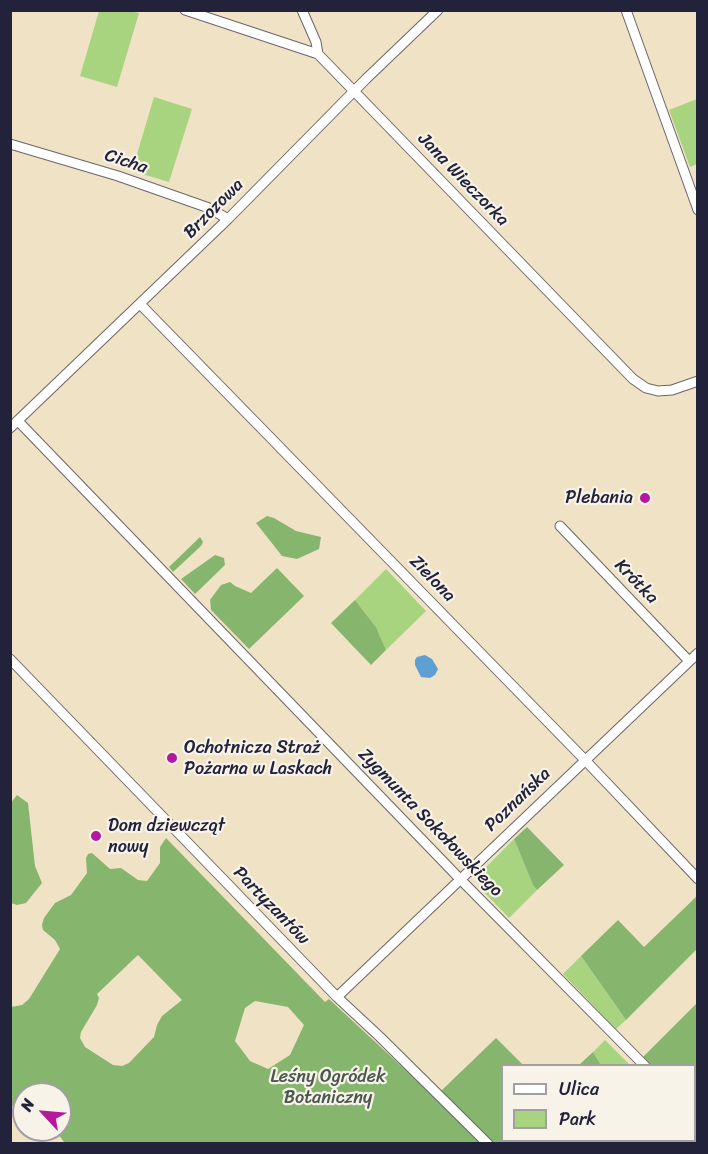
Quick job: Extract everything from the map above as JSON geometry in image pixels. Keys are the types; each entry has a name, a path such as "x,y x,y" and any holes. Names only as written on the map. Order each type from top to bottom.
{"street":[{"name":"Jana Wieczorka","path":"185,10 318,54 633,378 646,388 658,391 672,390 698,381"},
{"path":"302,10 316,42 318,54"},
{"name":"Brzozowa","path":"10,428 228,219 438,10"},
{"path":"626,10 698,210"},
{"name":"Cicha","path":"10,144 118,176 209,207 228,219"},
{"name":"Zielona","path":"140,304 698,879"},
{"name":"Zygmunta Sokołowskiego","path":"18,420 460,879 644,1064"},
{"name":"Krótka","path":"560,526 689,661"},
{"name":"Poznańska","path":"337,997 698,652"},
{"name":"Partyzantów","path":"10,659 337,997 488,1143"}],"green space":[{"path":"99,11 139,13 117,87 80,76"},
{"path":"154,97 192,109 169,182 132,171"},
{"path":"697,99 697,164 690,167 669,110"},
{"path":"267,516 296,531 321,537 319,549 297,559 282,556 256,523"},
{"path":"200,537 203,542 201,546 173,572 169,567"},
{"path":"215,555 224,558 225,565 195,594 181,579"},
{"path":"277,568 304,596 249,649 211,610 210,600 221,585 230,582 251,593"},
{"path":"386,569 426,611 386,650 376,627 355,600"},
{"path":"355,600 376,627 386,650 371,665 331,623"},
{"path":"17,795 28,803 35,866 42,883 26,903 17,905 11,903 10,804"},
{"path":"527,827 564,865 537,890 514,839"},
{"name":"Leśny Ogródek Botaniczny","path":"166,838 325,1002 329,999 484,1143 63,1143 72,1142 72,1082 12,1082 11,1107 11,1007 22,1005 29,999 60,949 55,940 43,930 44,918 55,903 71,895 87,873 88,854 92,853 110,869 121,868 138,880 147,881 160,863 160,847","holes":["138,955 182,1000 162,1016 154,1037 129,1063 122,1066 113,1065 85,1047 80,1038 81,1032 97,1005 99,998 97,994","255,1001 288,1007 304,1025 290,1055 268,1069 250,1061 235,1041 245,1008"]},
{"path":"514,839 537,890 509,918 481,889 481,879 478,875"},
{"path":"697,896 697,949 626,1020 581,956 618,920 644,947"},
{"path":"581,956 626,1020 616,1029 563,974"},
{"path":"698,1003 697,1117 696,1064 650,1064 643,1057"},
{"path":"496,1038 522,1064 501,1064 501,1142 650,1143 492,1143 441,1091"},
{"path":"605,1040 629,1064 600,1064 593,1052"},
{"path":"593,1052 600,1064 580,1064"}],"water":[{"path":"425,655 432,659 438,669 430,678 421,677 415,665 417,657"}],"place":[{"name":"Plebania","path":"645,498"},
{"name":"Ochotnicza Straż Pożarna w Laskach","path":"172,758"},
{"name":"Dom dziewcząt nowy","path":"96,836"}]}
